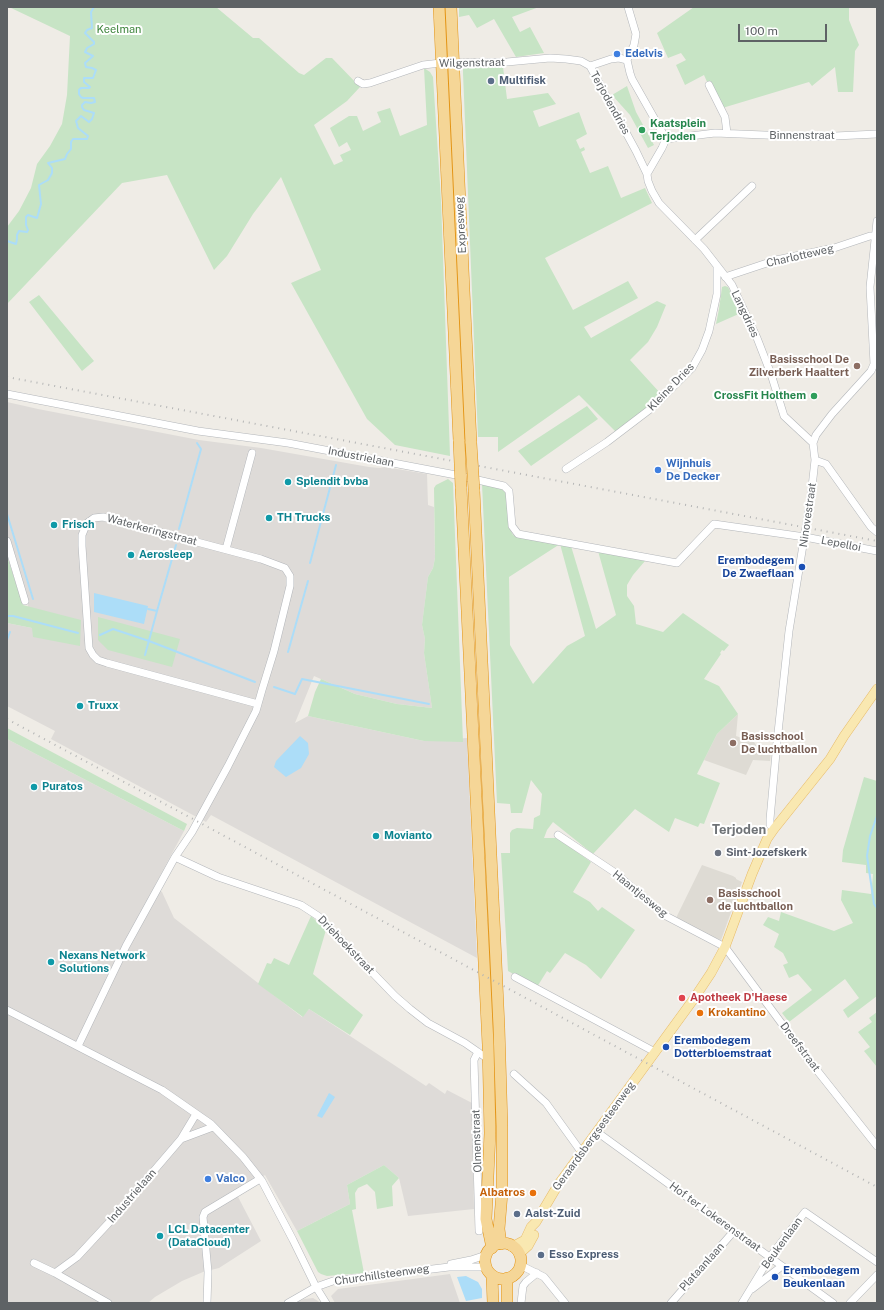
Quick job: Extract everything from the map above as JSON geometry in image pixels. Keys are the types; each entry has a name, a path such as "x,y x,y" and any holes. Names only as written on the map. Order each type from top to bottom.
{"highway":[{"name":"Expresweg","path":"439,7 488,1045 490,1133 486,1219 489,1239 502,1250"},
{"name":"Expresweg","path":"451,7 500,1035 502,1193 499,1229 502,1250"},
{"path":"489,1272 497,1278 507,1278 514,1275 520,1265 502,1250 489,1272 493,1303"},
{"path":"507,1278 507,1303"}],"main road":[{"name":"Geraardsbergsesteenweg","path":"502,1250 525,1240 531,1227 536,1222 558,1186 693,1000 711,973 725,947 760,854 774,828 830,759 877,689"}],"street":[{"path":"628,7 636,34 634,45 627,60 632,79 666,139 647,174"},
{"name":"Wilgenstraat","path":"358,81 363,84 370,83 423,65 454,62 507,62 560,58 580,61 590,66"},
{"name":"Terjodendries","path":"627,60 619,58 611,59 590,66 647,174"},
{"path":"709,85 725,117 727,133"},
{"name":"Binnenstraat","path":"666,139 702,133 814,137 877,134"},
{"name":"Langdries","path":"647,174 652,191 660,203 696,240 732,285 757,338 771,374 784,416 813,443"},
{"path":"696,240 752,186"},
{"path":"813,443 816,435 832,414 871,371 874,364 875,358 870,287 877,221"},
{"name":"Charlotteweg","path":"725,277 776,260 834,248 870,236 875,236"},
{"name":"Kleine Dries","path":"566,469 607,442 654,407 692,368 702,350 709,331 717,294 717,266"},
{"name":"Industrielaan","path":"7,394 198,431 288,443 504,486 509,491 512,526 518,534 677,563"},
{"name":"Ninovestraat","path":"774,828 770,825 770,819 777,742 789,631 805,537 815,460 813,443"},
{"path":"226,549 252,453"},
{"path":"815,460 826,464 871,528 877,532"},
{"name":"Waterkeringstraat","path":"175,857 192,832 256,711 274,651 290,586 290,576 285,568 278,564 226,549 103,517 94,518 87,523 82,535 82,546 89,648 98,660 258,704"},
{"name":"Lepelloi","path":"677,563 714,524 805,537 877,551"},
{"path":"7,541 25,602"},
{"name":"Haantjesweg","path":"558,835 614,872 666,916 725,947"},
{"path":"78,1046 126,946 175,857"},
{"name":"Driehoekstraat","path":"175,857 218,877 301,905 318,916 395,996 428,1023 465,1043 488,1059"},
{"name":"Dreefstraat","path":"725,947 808,1059 877,1146"},
{"path":"515,977 655,1052"},
{"path":"7,1010 162,1090 213,1127 243,1157 260,1179 316,1287"},
{"path":"478,1052 488,1045"},
{"name":"Olmenstraat","path":"478,1052 474,1060 479,1231"},
{"path":"514,1074 546,1104 582,1152"},
{"path":"181,1139 196,1114"},
{"name":"Industrielaan","path":"55,1273 77,1257 116,1215 181,1139 213,1127"},
{"name":"Hof ter Lokerenstraat","path":"597,1132 833,1303"},
{"path":"207,1303 208,1272 203,1217 206,1212 260,1179"},
{"name":"Beukenlaan","path":"742,1303 770,1257 805,1212 877,1262"},
{"name":"Plataanlaan","path":"671,1303 734,1232"},
{"name":"Churchillsteenweg","path":"449,1267 451,1264 471,1260 502,1250"},
{"path":"34,1263 108,1303"},
{"path":"520,1265 544,1277 565,1303"},
{"name":"Beukenlaan","path":"751,1289 782,1266"},
{"name":"Churchillsteenweg","path":"288,1303 316,1287 340,1280 449,1267 489,1272"},
{"path":"521,1303 523,1286 537,1273"},
{"path":"850,1303 877,1275"},
{"name":"Churchillsteenweg","path":"316,1287 326,1303"}],"shaded area":[{"path":"7,402 199,440 261,448 369,467 385,467 427,474 428,505 434,507 435,558 433,568 428,577 422,625 425,639 424,653 432,708 397,704 355,694 314,676 295,723 308,716 424,741 467,738 477,958 211,815 206,822 51,739 55,731 7,706 7,623 32,628 32,622 7,535"},
{"name":"Basisschool De luchtballon","path":"738,714 736,736 754,742 756,745 771,747 770,761 753,760 746,775 704,760 717,734"},
{"path":"7,739 184,831 154,887 162,892 174,918 302,1017 309,1009 426,1086 429,1083 445,1094 447,1090 472,1103 474,1209 408,1216 399,1178 384,1165 347,1185 350,1204 297,1231 265,1175 236,1193 261,1241 219,1268 203,1272 182,1281 155,1297 148,1303 7,1303"},
{"name":"Basisschool de luchtballon","path":"702,865 733,876 742,882 721,940 703,933 676,918"},
{"path":"450,1274 460,1303 335,1303 331,1296 338,1289"},
{"path":"313,1298 320,1303 295,1303 304,1299"}],"green space":[{"name":"Keelman","path":"9,7 216,7 253,38 259,38 299,73 304,75 326,58 332,58 360,87 347,101 314,125 334,165 343,161 340,155 351,150 347,142 339,147 330,128 349,116 357,116 363,131 381,122 377,112 390,108 400,136 427,125 424,68 430,72 433,77 441,200 450,456 395,445 367,419 291,283 321,270 281,177 253,214 227,256 214,270 167,175 122,183 7,304 7,227 19,211 31,188 37,164 50,146 62,124 67,95 70,36"},
{"path":"459,7 539,7 512,17 520,32 530,27 544,53 516,57 494,19 477,28 469,15 459,17"},
{"path":"694,7 849,7 849,20 859,45 855,51 853,92 838,92 835,67 812,86 809,82 719,109 704,75 685,85 676,65 686,60 681,53 668,58 657,33"},
{"path":"467,66 503,67 507,99 548,93 556,104 533,111 539,127 579,112 587,134 576,140 580,149 584,147 585,150 581,152 590,173 608,166 621,198 645,188 652,203 545,258 573,310 628,281 638,298 584,327 591,338 657,301 666,305 657,327 648,342 630,360 661,394 616,432 579,395 498,452 498,437 478,437 463,73 463,69"},
{"name":"Kaatsplein Terjoden","path":"627,86 636,112 654,145 648,148 630,115 612,95"},
{"path":"722,287 728,287 741,313 716,324"},
{"path":"39,295 94,361 82,371 29,302"},
{"path":"587,406 598,419 531,466 518,451"},
{"path":"448,479 453,483 463,742 424,741 308,716 315,692 321,679 355,694 397,704 432,708 424,653 425,639 422,625 428,577 433,568 435,558 434,488 436,485"},
{"path":"482,484 496,486 506,492 508,497 508,525 513,535 521,538 560,544 571,546 596,629 616,615 598,551 645,561 627,585 627,596 634,606 636,624 663,632 683,613 729,645 724,651 722,650 720,653 721,654 704,679 719,686 738,714 717,734 697,774 720,783 704,824 700,823 698,827 675,818 669,832 635,809 593,854 553,822 547,830 544,838 558,838 591,862 573,892 590,902 598,911 602,907 635,930 601,979 586,965 565,953 550,973 547,971 537,987 508,971 501,853 510,853 510,833 512,830 517,828 533,829 534,818 540,815 542,794 531,780 522,813 511,813 510,804 497,803","holes":["560,544 585,636 567,646 533,684 510,645 509,577"]},
{"path":"7,556 23,605 81,620 80,646 33,637 32,628 7,623"},
{"path":"98,617 180,639 172,667 108,650 98,640"},
{"path":"7,728 187,824 184,831 7,739"},
{"path":"864,777 877,781 877,996 848,1018 843,1010 859,998 845,979 789,1022 782,1013 812,990 798,974 789,978 783,965 788,963 783,953 774,947 779,934 763,925 768,917 779,921 781,912 834,931 853,923 841,900 842,890 871,894 873,874 866,873 866,865 842,862 843,850"},
{"path":"311,916 326,930 313,974 363,1015 350,1035 309,1009 303,1017 258,984 267,963 271,964 274,958 289,965"},
{"path":"877,1012 877,1067 864,1051 870,1047 858,1032 872,1022 869,1018"},
{"path":"384,1165 399,1178 392,1186 393,1206 377,1209 375,1192 367,1184 358,1188 355,1193 356,1209 352,1210 364,1273 327,1276 321,1274 318,1272 297,1231 350,1204 347,1185"}],"water":[{"path":"94,593 148,606 144,624 94,612"},
{"path":"300,736 308,743 309,754 301,768 286,777 274,767 276,761"},
{"path":"329,1093 335,1097 322,1118 317,1116"},
{"path":"466,1276 478,1282 482,1289 482,1298 466,1301 457,1277"}],"waterway":[{"path":"7,241 16,244 19,231 27,232 28,230 26,225 26,217 28,215 37,218 41,204 39,185 48,180 52,173 52,168 48,163 65,159 71,149 71,142 73,139 87,139 88,136 78,128 76,121 81,116 89,122 94,113 84,110 82,107 85,102 95,102 94,98 83,98 79,94 79,90 81,88 90,87 84,82 84,78 93,78 96,70 86,67 85,63 93,56 85,52 87,48 94,44 94,42 85,33 87,30 92,28 91,12 94,7"},
{"path":"179,529 201,449 197,443"},
{"path":"310,563 336,465"},
{"path":"7,514 33,599"},
{"path":"148,609 157,611 176,545"},
{"path":"288,652 308,581"},
{"path":"145,655 157,611"},
{"path":"7,616 13,616 78,633"},
{"path":"100,635 113,629 149,641 255,682"},
{"path":"7,640 10,632"},
{"path":"274,687 295,694 302,679 429,704"},
{"path":"877,816 870,836 867,856 874,904 877,908"}],"railway":[{"path":"7,377 877,541"},
{"path":"7,719 877,1187"}],"place":[{"name":"Edelvis","path":"617,54"},
{"name":"Multifisk","path":"491,81"},
{"name":"Kaatsplein Terjoden","path":"642,130"},
{"name":"Basisschool De Zilverberk Haaltert","path":"857,366"},
{"name":"CrossFit Holthem","path":"814,396"},
{"name":"Wijnhuis De Decker","path":"658,470"},
{"name":"Splendit bvba","path":"288,482"},
{"name":"TH Trucks","path":"269,518"},
{"name":"Frisch","path":"54,525"},
{"name":"Aerosleep","path":"131,555"},
{"name":"Erembodegem De Zwaeflaan","path":"802,567"},
{"name":"Truxx","path":"80,706"},
{"name":"Basisschool De luchtballon","path":"733,743"},
{"name":"Puratos","path":"34,787"},
{"name":"Movianto","path":"376,836"},
{"name":"Sint-Jozefskerk","path":"718,853"},
{"name":"Basisschool de luchtballon","path":"710,900"},
{"name":"Nexans Network Solutions","path":"51,962"},
{"name":"Apotheek D'Haese","path":"682,998"},
{"name":"Krokantino","path":"700,1013"},
{"name":"Erembodegem Dotterbloemstraat","path":"666,1047"},
{"name":"Valco","path":"208,1179"},
{"name":"Albatros","path":"533,1193"},
{"name":"Aalst-Zuid","path":"517,1214"},
{"name":"LCL Datacenter (DataCloud)","path":"160,1236"},
{"name":"Esso Express","path":"541,1255"},
{"name":"Erembodegem Beukenlaan","path":"775,1277"}],"district":[{"name":"Terjoden","path":"739,830"}]}
